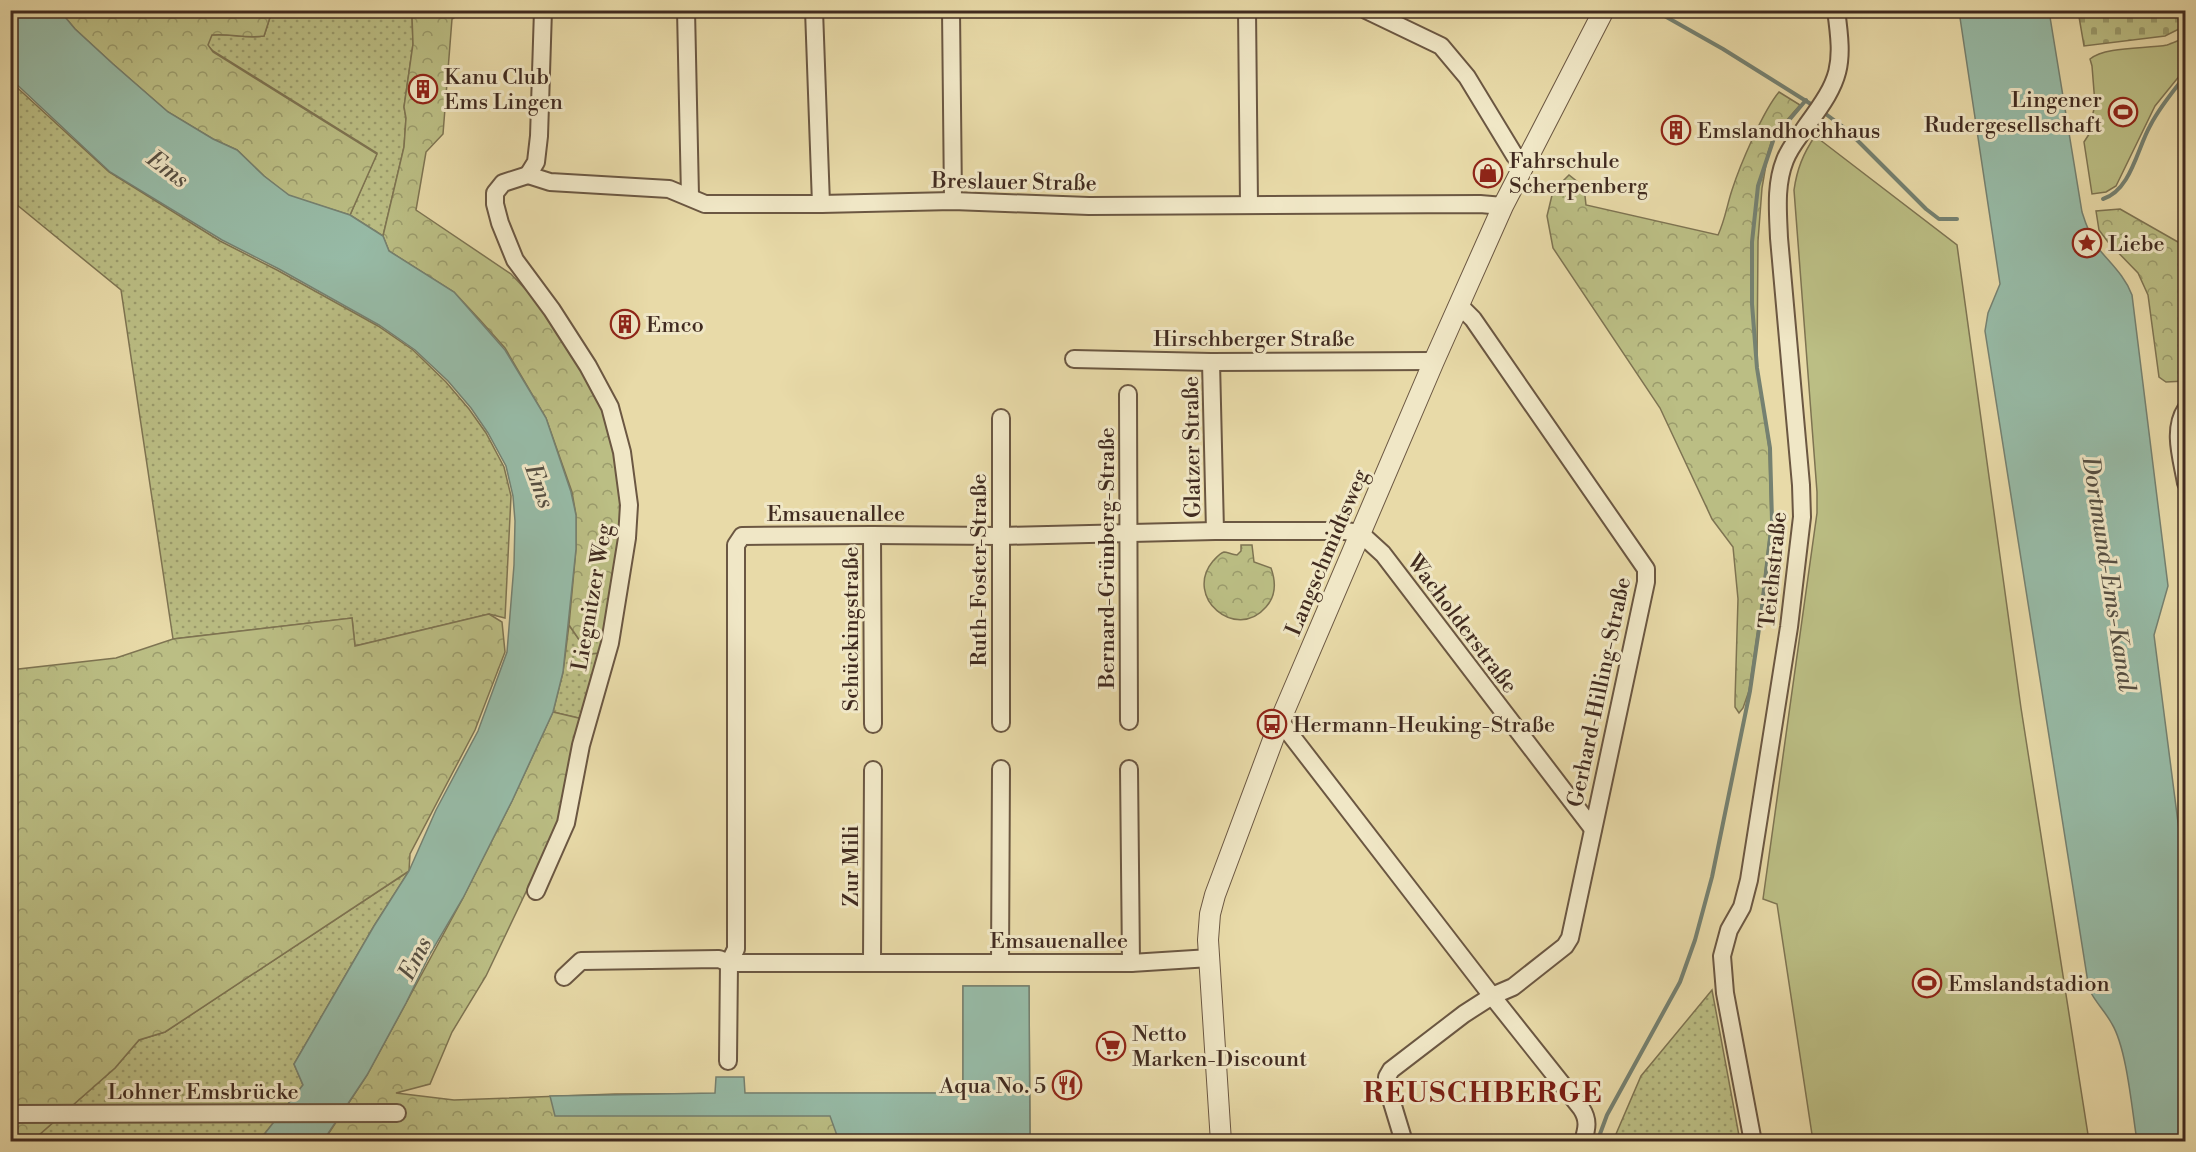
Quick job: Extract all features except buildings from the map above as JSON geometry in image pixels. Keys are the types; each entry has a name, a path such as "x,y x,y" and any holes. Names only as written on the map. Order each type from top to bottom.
{"street":[{"path":"528,176 536,162 539,136 543,10"},
{"path":"686,10 690,196"},
{"path":"814,10 821,204"},
{"path":"951,10 953,201"},
{"path":"1247,10 1249,204"},
{"path":"1366,10 1441,46 1467,77 1515,156 1527,159"},
{"name":"Langschmidtsweg","path":"1221,1142 1210,958 1210,914 1215,895 1280,721 1459,305 1503,206 1604,10"},
{"name":"Teichstraße","path":"1753,1142 1725,993 1722,956 1729,930 1746,897 1765,792 1794,591 1802,517 1777,196 1784,161 1832,91 1838,74 1840,53 1836,10"},
{"name":"Breslauer Straße","path":"528,176 550,182 669,189 705,204 953,201 1089,206 1249,204 1503,206"},
{"name":"Liegnitzer Weg","path":"528,176 503,183 495,193 495,204 500,223 515,260 552,310 588,366 610,407 622,452 629,505 627,538 610,643 581,745 566,823 536,891"},
{"name":"Gerhard-Hilling-Straße","path":"1404,1142 1387,1086 1387,1077 1391,1070 1464,1014 1492,996 1513,987 1565,946 1570,938 1646,582 1646,569 1473,319 1459,305"},
{"name":"Hirschberger Straße","path":"1074,359 1211,362 1434,362"},
{"name":"Glatzer Straße","path":"1211,362 1215,531"},
{"name":"Bernard-Grünberg-Straße","path":"1128,394 1129,721"},
{"path":"2186,409 2180,417 2178,428 2186,483"},
{"name":"Ruth-Foster-Straße","path":"1001,418 1001,723"},
{"name":"Emsauenallee","path":"729,963 736,949 736,545 742,536 1000,536 1215,531 1360,533"},
{"name":"Wacholderstraße","path":"1360,533 1383,554 1593,829"},
{"name":"Schückingstraße","path":"872,535 873,724"},
{"path":"1280,721 1581,1108 1587,1117 1583,1142"},
{"path":"1000,963 1001,769"},
{"path":"1130,769 1131,963"},
{"name":"Zur Mili","path":"872,962 873,770"},
{"name":"Emsauenallee","path":"564,977 581,961 719,959 729,963 1131,963 1210,958"},
{"path":"728,1061 729,963"},
{"name":"Lohner Emsbrücke","path":"10,1114 397,1113"}],"green space":[{"path":"60,11 272,11 264,36 212,35 208,45 213,52 377,154 350,215 289,196 237,150 213,139 168,112 75,29"},
{"path":"272,11 409,11 412,16 413,44 404,107 406,118 404,147 383,236 350,215 377,153 213,51 207,45 211,35 264,36"},
{"path":"409,11 465,11 452,19 443,134 426,152 416,210 511,274 547,312 606,410 625,505 607,640 600,653 589,654 569,625 576,549 576,515 572,492 546,418 505,348 480,320 454,292 389,251 383,236 404,147 406,118 404,107 413,44 412,16"},
{"path":"2078,11 2185,11 2185,26 2165,36 2084,46"},
{"name":"Lingener Rudergesellschaft","path":"2185,38 2185,69 2155,106 2116,186 2106,192 2092,194 2084,142 2093,128 2092,118 2095,104 2090,59 2106,52 2167,45"},
{"path":"10,81 109,172 220,241 378,326 413,350 446,382 486,433 504,467 511,496 505,618 489,614 355,646 352,618 173,639 121,290 11,200"},
{"path":"1779,92 1800,105 1773,136 1762,188 1758,241 1757,368 1769,448 1771,521 1749,691 1739,713 1735,707 1738,599 1733,547 1712,519 1660,408 1553,248 1547,216 1553,191 1569,175 1584,187 1586,205 1718,235 1746,153 1766,112"},
{"path":"1815,136 1957,245 2021,708 2089,1141 1813,1141 1777,904 1763,899 1817,513 1794,190 1801,162"},
{"path":"2120,209 2185,246 2185,381 2166,382 2159,377 2148,295 2138,273 2099,230 2096,211"},
{"path":"1241,545 1252,545 1254,562 1271,568 1274,584 1272,598 1266,607 1254,617 1241,620 1217,611 1209,601 1204,588 1205,575 1213,561 1224,552 1237,555 1241,551"},
{"path":"489,614 502,622 505,652 475,730 410,854 409,871 165,1032 139,1040 115,1068 31,1142 10,1141 10,670 116,658 173,639 352,618 355,646"},
{"path":"569,625 589,654 600,653 587,720 553,712 563,672"},
{"path":"553,712 587,720 563,814 486,976 452,1032 430,1084 396,1093 454,1100 615,1094 963,1093 963,986 1029,986 1030,1141 323,1142 367,1075 463,898 512,801"},
{"path":"409,871 374,926 294,1064 303,1085 259,1141 31,1142 115,1068 139,1040 165,1032"},
{"path":"1712,990 1740,1141 1613,1141 1641,1076"}],"water":[{"name":"Ems","path":"10,11 60,11 75,29 168,112 213,139 237,150 264,176 289,195 350,215 383,236 389,251 454,292 505,350 546,418 571,492 576,515 576,549 563,672 553,712 512,801 463,898 430,954 367,1075 323,1141 259,1141 303,1085 294,1064 374,926 409,871 436,810 478,731 507,652 515,521 513,496 506,466 471,408 448,381 415,350 379,325 222,240 110,172 11,79"},
{"name":"Dortmund-Ems-Kanal","path":"1959,11 2049,11 2082,212 2095,244 2121,276 2132,295 2168,586 2154,635 2186,885 2185,1141 2137,1141 2122,1049 2112,1024 2089,989 1985,331 1988,313 2000,284"},
{"path":"963,986 1029,986 1030,1141 839,1141 830,1116 555,1116 550,1096 715,1093 716,1077 744,1077 745,1093 963,1093"}],"waterway":[{"path":"1654,10 1723,49 1814,106"},
{"path":"2103,199 2113,194 2127,178 2154,119 2186,75"},
{"path":"1597,1142 1607,1115 1680,982 1695,940 1712,877 1750,691 1772,521 1770,448 1757,368 1752,304 1752,242 1758,186 1774,138 1806,100"},
{"path":"1823,112 1846,129 1926,209 1939,219 1957,219"}],"place":[{"name":"Kanu Club Ems Lingen","path":"423,89"},
{"name":"Lingener Rudergesellschaft","path":"2123,112"},
{"name":"Emslandhochhaus","path":"1676,130"},
{"name":"Fahrschule Scherpenberg","path":"1488,173"},
{"name":"Liebe","path":"2087,243"},
{"name":"Emco","path":"625,324"},
{"name":"Hermann-Heuking-Straße","path":"1272,724"},
{"name":"Emslandstadion","path":"1927,983"},
{"name":"Netto Marken-Discount","path":"1111,1046"},
{"name":"Aqua No. 5","path":"1067,1085"}],"district":[{"name":"REUSCHBERGE","path":"1483,1092"}]}
